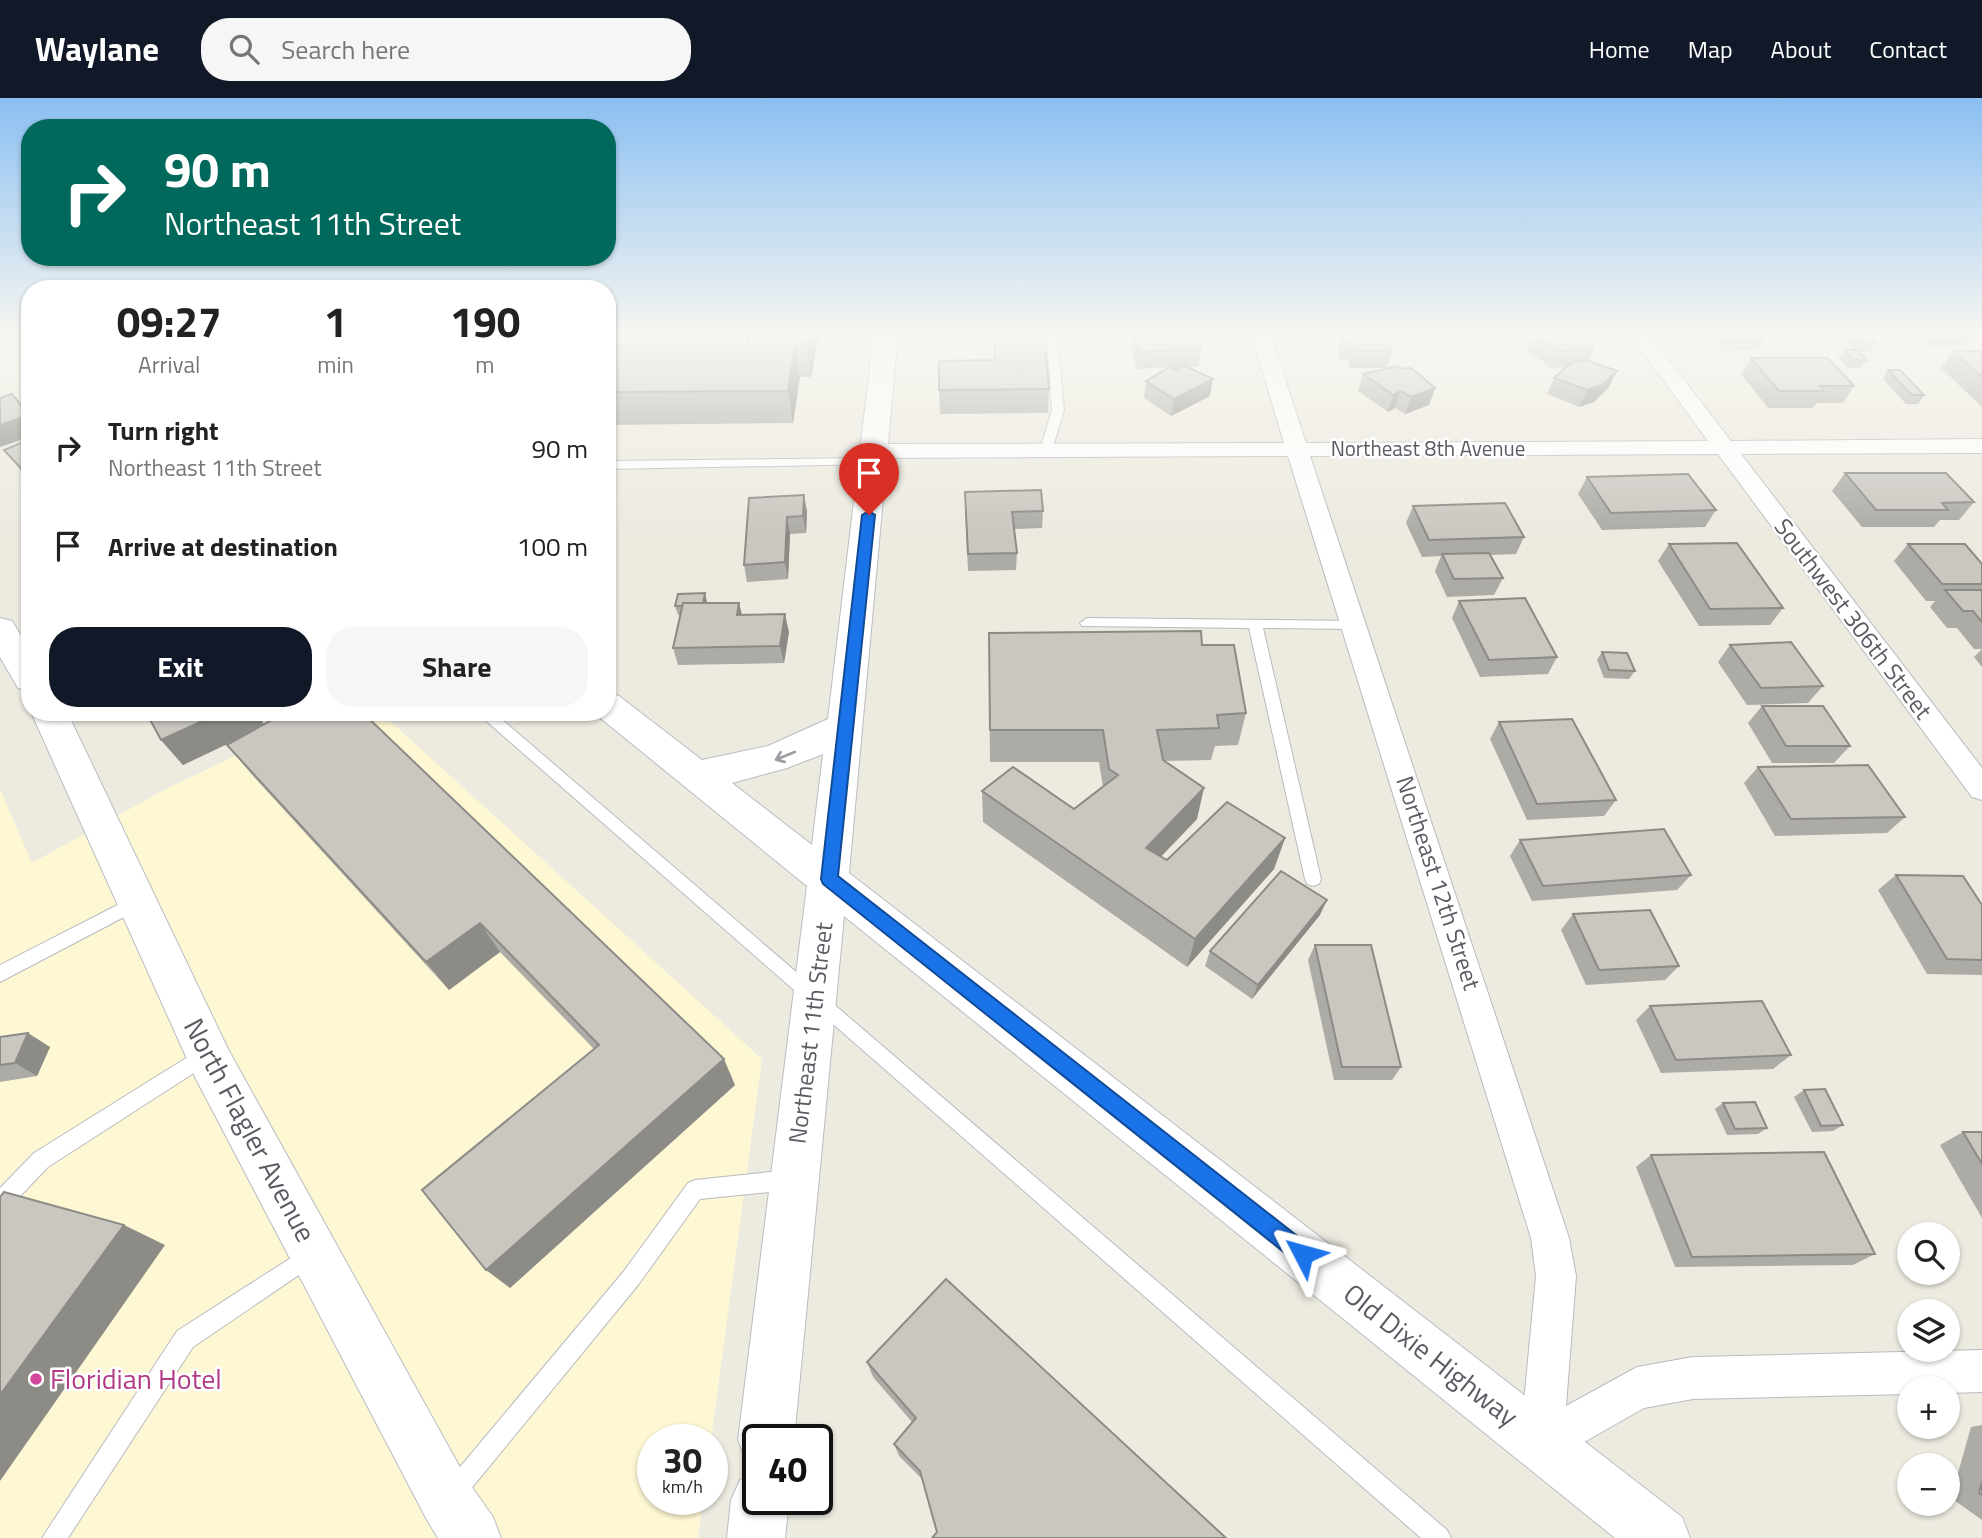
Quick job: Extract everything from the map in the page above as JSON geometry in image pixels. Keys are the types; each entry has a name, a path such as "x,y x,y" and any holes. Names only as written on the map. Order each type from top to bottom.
{"street":[{"name":"Northeast 11th Street","path":"768,1424 879,400"},
{"name":"Northeast 12th Street","path":"1282,400 1549,1238 1556,1276 1542,1444"},
{"name":"Southwest 306th Street","path":"1690,400 1982,789"},
{"name":"Northeast 8th Avenue","path":"874,457 1046,450 1982,446"},
{"path":"0,629 21,660"},
{"name":"Old Dixie Highway","path":"616,712 1661,1538"},
{"name":"North Flagler Avenue","path":"53,721 207,1054 447,1500 472,1538"},
{"path":"697,775 773,761 846,725"},
{"path":"1542,1444 1637,1388 1693,1378 1982,1371"},
{"path":"756,1538 758,1515"}],"lane":[{"path":"1046,450 1058,410 1057,400"},
{"path":"616,465 874,457"},
{"path":"1087,623 1355,624"},
{"path":"1255,624 1313,879"},
{"path":"493,721 1439,1538"},
{"path":"0,974 137,902"},
{"path":"0,1203 41,1160 207,1054"},
{"path":"447,1500 631,1278 695,1189 794,1180"},
{"path":"54,1538 185,1339 315,1253"}],"shaded area":[{"path":"307,721 390,721 762,1059 713,1424 637,1424 637,1515 701,1515 698,1538 0,1538 0,789 32,863 162,791"}],"building":[{"path":"0,400 17,400 21,405 21,418 0,425"},
{"path":"21,443 21,468 4,450"},
{"path":"1845,473 1946,473 1974,502 1942,503 1948,510 1876,510"},
{"path":"1688,474 1716,510 1611,513 1587,477"},
{"path":"1041,490 1043,511 1012,512 1017,553 968,554 965,492"},
{"path":"804,495 803,516 787,517 785,562 744,565 749,498"},
{"path":"1505,503 1524,537 1429,540 1413,506"},
{"path":"1737,543 1783,608 1710,609 1669,544"},
{"path":"1908,544 1965,544 1982,564 1982,584 1942,584"},
{"path":"1489,553 1503,578 1454,579 1442,554"},
{"path":"1945,590 1982,590 1982,622 1973,611 1963,611"},
{"path":"705,593 703,603 683,603 682,606 675,606 678,594"},
{"path":"1525,598 1557,657 1489,660 1459,601"},
{"path":"683,603 739,603 737,615 785,614 780,646 673,648"},
{"path":"1201,631 1202,645 1234,645 1246,713 1217,715 1219,728 1157,730 1163,760 1204,788 1146,848 1167,860 1227,802 1285,838 1195,939 982,791 1013,767 1074,809 1118,775 1109,769 1103,730 990,730 989,633"},
{"path":"1791,642 1823,686 1761,688 1730,645"},
{"path":"1602,652 1627,653 1635,671 1609,670"},
{"path":"1762,706 1823,706 1850,746 1786,746"},
{"path":"1572,719 1616,800 1537,804 1499,722"},
{"path":"151,721 202,721 161,740"},
{"path":"270,721 371,721 724,1059 486,1270 422,1190 599,1045 480,923 426,962 227,745"},
{"path":"1868,765 1905,817 1791,819 1758,767"},
{"path":"1664,829 1691,875 1543,886 1520,840"},
{"path":"1281,871 1327,900 1258,985 1210,951"},
{"path":"1896,875 1963,876 1982,905 1982,960 1947,959"},
{"path":"1650,910 1679,966 1599,970 1573,914"},
{"path":"1315,945 1371,945 1401,1067 1342,1067"},
{"path":"1762,1001 1791,1055 1676,1060 1650,1006"},
{"path":"28,1033 15,1063 0,1065 0,1037"},
{"path":"1825,1089 1843,1125 1821,1126 1804,1090"},
{"path":"1755,1102 1767,1128 1735,1129 1723,1103"},
{"path":"1963,1132 1982,1132 1982,1164"},
{"path":"1824,1152 1875,1254 1692,1257 1651,1155"},
{"path":"4,1192 124,1225 0,1395 0,1197"},
{"path":"946,1279 1226,1538 932,1538 937,1532 920,1471 894,1444 916,1418 867,1362"}],"place":[{"name":"Floridian Hotel","path":"36,1379"}],"route":[{"path":"869,515 829,879 1303,1254"}]}
